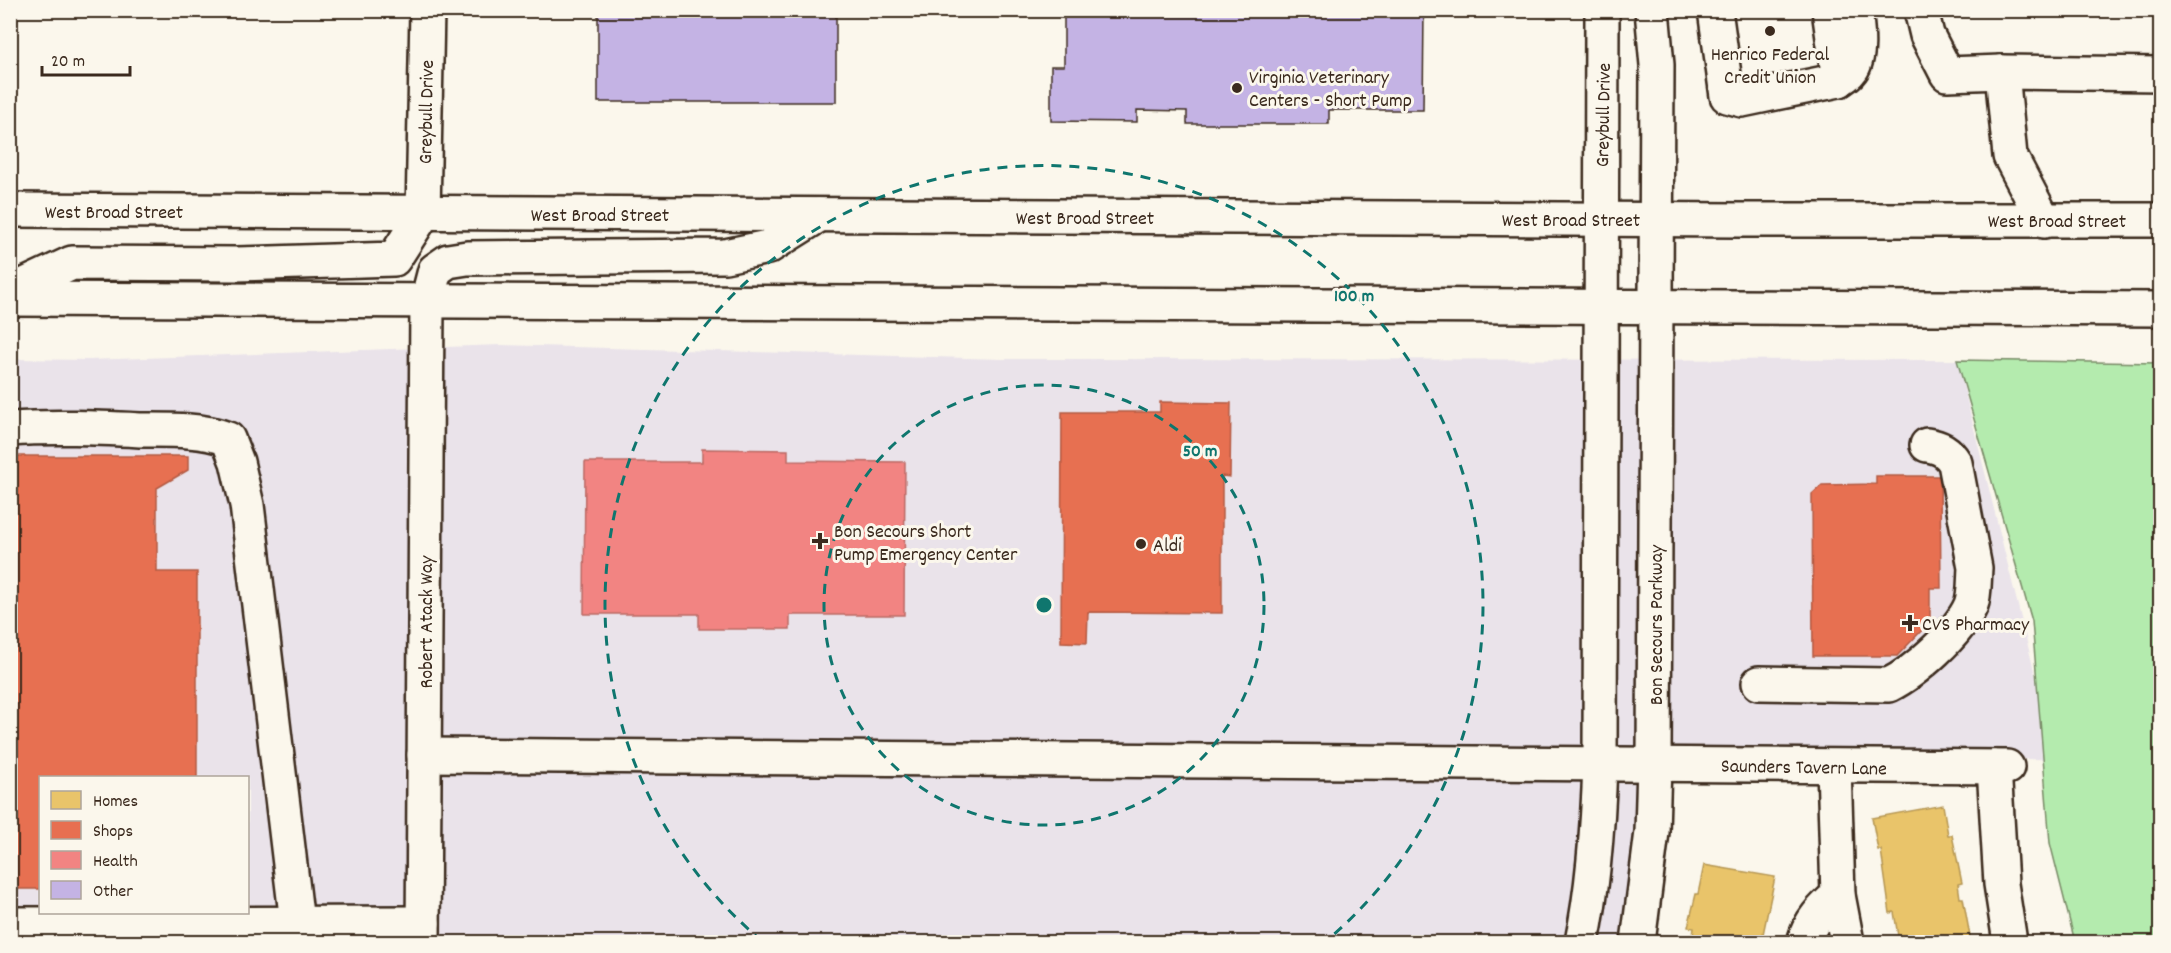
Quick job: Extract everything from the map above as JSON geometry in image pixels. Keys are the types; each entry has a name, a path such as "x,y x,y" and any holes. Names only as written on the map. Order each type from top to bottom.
{"main road":[{"name":"Greybull Drive","path":"423,214 427,10"},
{"name":"Greybull Drive","path":"1601,307 1602,10"},
{"path":"1652,10 1657,65 1656,219"},
{"path":"1715,10 1727,96 1742,100 1839,80 1852,70 1857,59 1855,10"},
{"path":"1829,10 1839,80"},
{"path":"1921,10 1927,35 1947,75 2002,72 2160,74"},
{"path":"2002,72 2010,156 2044,221"},
{"name":"West Broad Street","path":"10,210 423,214 2160,220"},
{"path":"10,292 72,263 237,264 394,259 423,214"},
{"name":"Robert Atack Way","path":"423,933 426,301 435,270 448,261 468,258 725,256 768,247 819,215"},
{"name":"Bon Secours Parkway","path":"1638,942 1652,832 1654,764 1656,219"},
{"path":"10,299 2160,309"},
{"path":"1582,942 1588,915 1598,830 1600,764 1601,307"},
{"path":"10,429 46,427 163,430 214,434 228,439 237,462 247,505 297,923"},
{"path":"1759,683 1889,685 1904,678 1917,667 1956,626 1971,605 1975,568 1955,463 1949,453 1938,447 1927,445"},
{"name":"Saunders Tavern Lane","path":"424,755 2001,767 2001,884 2010,942"},
{"path":"1834,767 1838,895 1847,942"},
{"path":"1804,942 1816,914 1838,895"},
{"path":"10,924 297,923 423,933"}],"shaded area":[{"path":"500,345 1003,359 1957,360 2056,759 1655,762 1634,942 11,942 11,359 88,360"}],"green space":[{"path":"1957,360 2160,363 2160,942 2075,942 2050,843 2032,621"}],"building: Homes":[{"path":"1943,805 1948,835 1952,835 1962,883 1958,884 1960,898 1963,898 1971,942 1899,942 1894,912 1890,913 1881,850 1878,850 1872,818"},
{"path":"1704,865 1775,877 1762,939 1765,939 1764,942 1692,942 1694,928 1688,927"}],"building: Shops":[{"name":"Aldi","path":"1160,402 1231,403 1230,477 1222,476 1222,613 1088,612 1087,643 1061,642 1062,412 1160,412"},
{"path":"10,456 188,456 188,470 157,488 157,572 197,572 197,776 39,776 39,889 10,889"},
{"name":"CVS Pharmacy","path":"1876,476 1940,476 1941,588 1930,588 1930,622 1897,656 1813,656 1812,494 1822,485 1876,484"}],"building: Health":[{"path":"702,449 788,450 788,461 905,462 904,615 790,615 790,629 699,629 699,614 584,614 585,462 702,462"}],"building: Other":[{"path":"598,10 836,10 836,102 598,102"},
{"name":"Virginia Veterinary Centers - Short Pump","path":"1064,10 1424,10 1423,110 1329,110 1329,124 1187,124 1187,111 1137,110 1137,122 1051,121 1051,66 1064,66"}],"place":[{"name":"Henrico Federal Credit Union","path":"1770,31"},
{"name":"Virginia Veterinary Centers - Short Pump","path":"1237,88"},
{"name":"Bon Secours Short Pump Emergency Center","path":"820,541"},
{"name":"Aldi","path":"1141,544"},
{"name":"CVS Pharmacy","path":"1910,623"}]}
